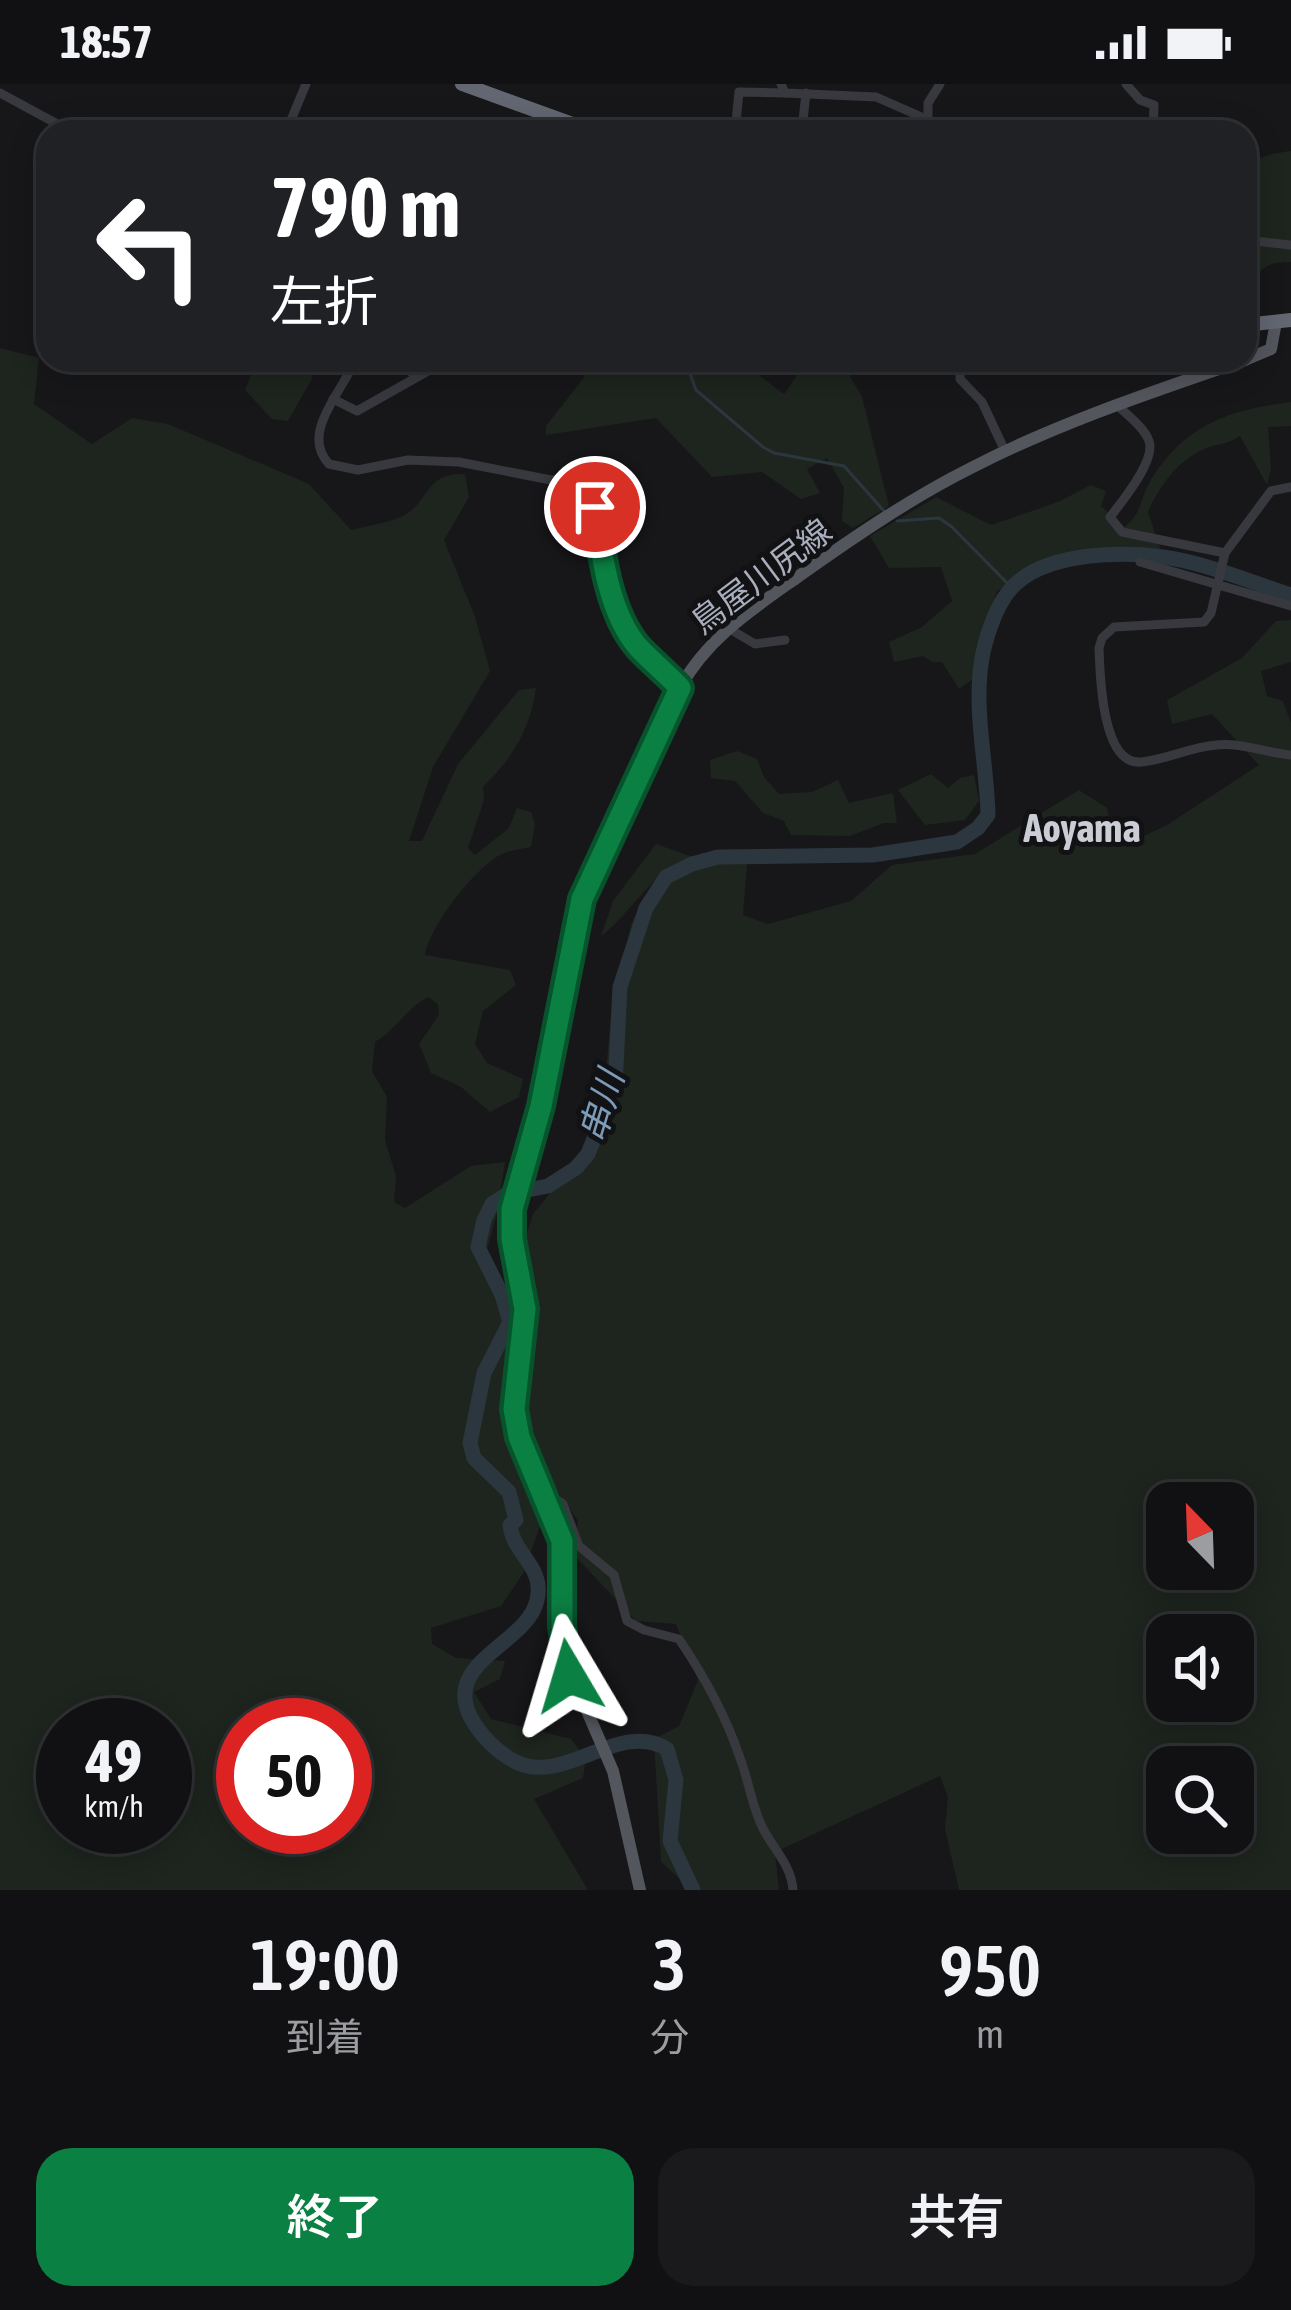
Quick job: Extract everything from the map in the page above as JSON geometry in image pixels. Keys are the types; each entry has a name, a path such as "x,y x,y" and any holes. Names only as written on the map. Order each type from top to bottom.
{"highway":[{"path":"462,84 562,120"}],"main road":[{"name":"鳥屋川尻線","path":"1257,355 1270,349 1284,321"},
{"name":"鳥屋川尻線","path":"640,1890 608,1757 563,1655 562,1541 519,1437 514,1409 525,1309 512,1239 512,1209 550,1063 582,899 680,688 694,664 728,628 915,499 1005,451 1117,404 1210,372"}],"street":[{"path":"291,120 306,84"},
{"path":"928,120 928,103 940,84"},
{"path":"1126,84 1139,100 1154,105 1153,120"},
{"path":"737,120 739,92 783,88 876,97 925,120"},
{"path":"803,120 806,93"},
{"path":"0,94 49,120"},
{"path":"1257,241 1291,245"},
{"path":"348,372 333,399 319,446 329,464 358,470 408,460 459,462 551,480 586,478 610,588 627,628 638,646 680,688"},
{"path":"410,372 414,374"},
{"path":"333,399 357,411 419,372"},
{"path":"960,372 960,379 982,402 1005,451"},
{"path":"1117,404 1150,442 1150,451 1110,517 1114,526 1122,532 1224,556"},
{"path":"1291,487 1271,491 1224,556 1211,614 1204,622 1121,626 1102,638 1099,656 1104,712 1117,752 1130,761 1232,744 1291,755"},
{"path":"1140,562 1220,581 1291,606"},
{"path":"728,628 755,644 785,640"},
{"path":"542,1489 563,1504 579,1546 614,1575 631,1625 679,1639 686,1649 718,1703 762,1827 788,1867 794,1890"}],"shaded area":[{"path":"1291,151 1291,262 1275,263 1257,274 1257,160"},
{"path":"0,348 36,357 34,404 92,444 132,418 168,424 309,484 351,530 401,517 441,478 465,474 469,497 444,540 475,617 490,671 433,767 409,841 422,841 458,764 519,690 536,688 518,742 483,787 484,800 468,848 475,855 509,828 517,808 531,812 535,824 531,847 502,854 467,884 444,914 425,955 510,970 516,985 483,1011 475,1044 487,1063 523,1079 519,1097 490,1112 461,1087 431,1073 419,1044 439,1015 438,1004 428,997 375,1042 372,1071 387,1097 385,1140 396,1176 394,1202 405,1208 471,1166 505,1162 485,1257 512,1332 533,1316 525,1240 533,1214 577,1160 604,1093 611,1016 630,930 640,909 659,889 696,867 747,864 743,915 768,924 851,901 892,865 975,854 1079,790 1107,808 1112,834 1129,843 1167,825 1259,765 1212,714 1172,724 1167,700 1242,658 1276,621 1291,620 1291,662 1261,671 1267,696 1283,701 1291,723 1291,1890 959,1890 945,1829 948,1797 940,1776 775,1852 779,1890 692,1890 661,1862 654,1739 679,1726 698,1680 676,1624 636,1621 575,1556 578,1521 554,1486 524,1572 501,1606 431,1628 432,1644 456,1658 505,1661 500,1679 474,1692 491,1719 571,1739 586,1758 583,1778 534,1799 588,1890 0,1890"},
{"path":"252,372 311,372 312,379 288,421 272,419 245,390"},
{"path":"582,372 755,372 784,394 800,372 848,372 862,397 889,506 853,528 842,521 844,488 827,458 807,469 820,493 801,499 762,472 712,477 656,418 546,435 546,426 585,376"},
{"path":"1291,402 1291,426 1268,427 1271,468 1267,485 1240,436 1193,455 1169,476 1148,512 1163,557 1094,548 1032,567 997,591 976,648 977,676 959,689 942,662 923,656 894,662 889,642 922,627 952,601 941,567 889,568 870,536 936,497 991,525 1091,485 1106,491 1101,506 1124,527 1166,459 1196,432 1230,415"},
{"path":"737,751 757,759 764,777 779,794 812,792 838,780 849,803 893,793 897,823 850,836 791,835 784,821 763,813 735,781 711,778 710,760"},
{"path":"931,774 948,788 974,775 979,801 965,820 925,825 898,790"},
{"path":"656,844 693,857 666,871 601,936 613,901"}],"waterway":[{"path":"689,372 696,390 763,447 844,466 884,511"},
{"path":"897,521 939,518 1012,588"},
{"name":"串川","path":"693,1890 670,1841 676,1780 667,1749 630,1742 553,1766 534,1767 503,1754 471,1718 465,1698 467,1682 476,1667 530,1615 538,1588 533,1569 512,1535 510,1525 516,1520 509,1492 474,1458 470,1443 484,1373 510,1322 478,1247 484,1220 492,1204 507,1194 548,1186 588,1154 615,1086 620,987 646,908 666,877 718,857 873,855 957,842 978,828 988,815 980,717 982,658 997,611 1018,582 1062,561 1140,555 1198,564 1291,595"}],"district":[{"name":"Aoyama","path":"1082,828"}],"route":[{"path":"569,1676 563,1655 562,1541 519,1437 514,1409 525,1309 512,1239 512,1209 541,1106 582,899 680,688 638,646 627,628 602,560 595,507"}]}
